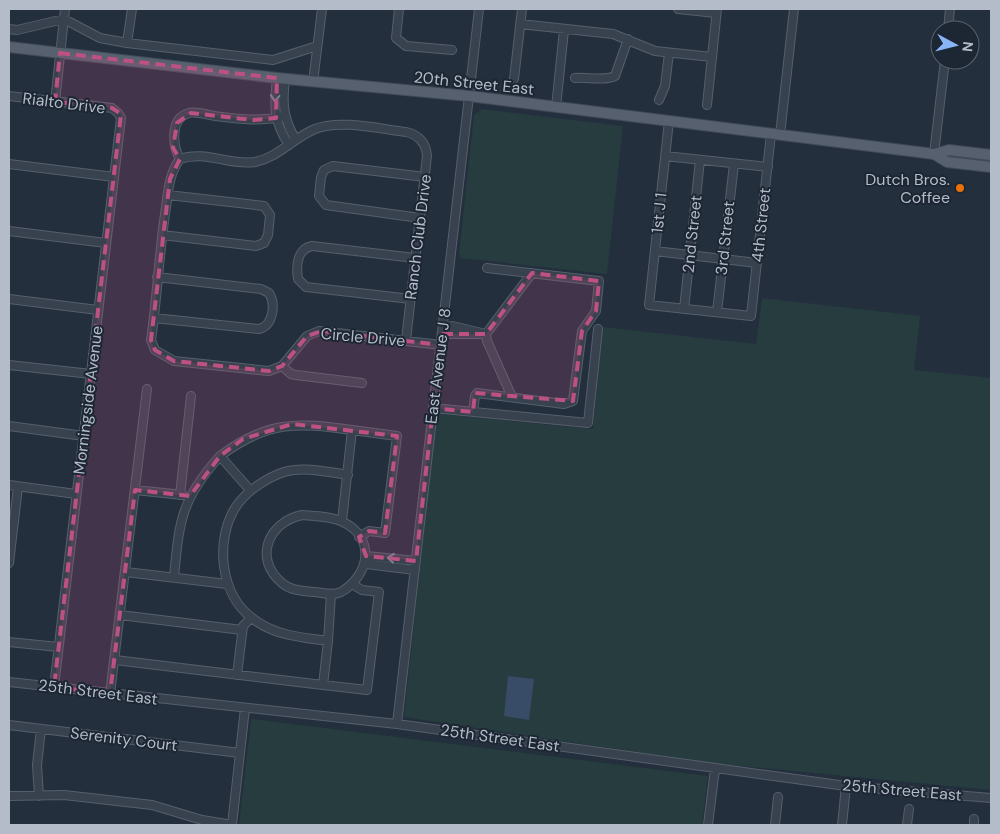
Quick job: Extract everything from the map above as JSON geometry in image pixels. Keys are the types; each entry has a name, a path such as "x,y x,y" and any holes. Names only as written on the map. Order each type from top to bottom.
{"main road":[{"name":"20th Street East","path":"9,47 281,79 468,96 934,154 949,150 991,155"},
{"name":"20th Street East","path":"934,154 947,162 991,167"},
{"path":"960,164 967,160 991,162"}],"street":[{"path":"55,102 65,9"},
{"path":"128,43 132,9"},
{"path":"313,82 322,9"},
{"path":"399,9 396,38 400,43 406,46 452,50"},
{"name":"East Avenue J 8","path":"397,724 479,9"},
{"path":"514,79 522,9"},
{"path":"678,9 716,11 707,105"},
{"name":"4th Street","path":"717,312 751,316 768,167 776,135 794,9"},
{"path":"9,29 17,30 64,19 100,38 273,60 317,46"},
{"path":"520,24 613,34 628,38 655,51 712,57"},
{"path":"556,107 564,30"},
{"path":"575,78 590,76 606,78 615,76 628,38"},
{"path":"659,100 665,86 669,53"},
{"path":"934,154 944,70"},
{"path":"281,79 274,110 280,117 292,143 275,156 254,162 196,156 180,160 173,168 162,235 151,340 155,350 174,361 262,371 273,370 282,366 291,374 362,383"},
{"name":"Rialto Drive","path":"9,96 112,108 118,112"},
{"name":"Morningside Avenue","path":"54,687 121,118 118,112"},
{"path":"180,160 173,148 176,128 180,118 188,113 253,120 280,117"},
{"name":"1st J 1","path":"669,121 649,305 684,309"},
{"name":"Ranch Club Drive","path":"292,143 316,129 331,125 406,132 417,136 427,150 406,340"},
{"path":"665,156 768,167"},
{"name":"2nd Street","path":"684,309 700,160"},
{"path":"9,164 114,177"},
{"name":"3rd Street","path":"717,312 734,164"},
{"path":"420,218 326,206 319,196 321,177 324,170 333,166 425,177"},
{"path":"162,235 256,246 264,242 268,235 270,215 264,206 168,195"},
{"path":"9,231 106,243"},
{"path":"411,299 306,287 298,279 299,257 304,249 312,246 415,258"},
{"path":"655,251 757,263"},
{"path":"473,412 477,393 564,404 573,401 582,331 596,311 599,281 487,268"},
{"path":"512,397 487,341 486,334 532,273"},
{"path":"154,318 259,329 266,326 270,321 272,301 269,293 264,289 157,277"},
{"path":"9,299 98,310"},
{"path":"684,309 717,312"},
{"path":"444,324 486,334"},
{"path":"433,408 588,423 598,329"},
{"name":"Circle Drive","path":"282,366 307,336 319,331 441,345"},
{"path":"443,334 486,334"},
{"path":"9,365 91,374"},
{"path":"110,694 147,389"},
{"path":"180,495 191,396"},
{"path":"174,577 180,519 190,496 206,471 220,456 243,439 292,424 319,425 397,436 385,533 369,531 359,536"},
{"path":"9,426 84,436"},
{"path":"342,521 352,430"},
{"path":"220,456 250,490"},
{"path":"328,641 282,635 251,618 237,602 227,584 222,552 227,525 236,507 250,490 283,472 304,469 348,475"},
{"path":"9,485 76,494"},
{"path":"9,563 18,487"},
{"path":"135,490 190,496"},
{"path":"302,515 342,521 359,536 366,560 352,584 339,593 331,594 295,590 282,584 271,570 267,554 268,542 281,522 290,517 302,515"},
{"path":"366,560 416,561"},
{"path":"366,560 415,570"},
{"path":"126,572 227,584"},
{"path":"115,660 367,690 379,592 362,590 352,584"},
{"path":"322,685 328,641 331,594"},
{"path":"120,615 242,630"},
{"path":"237,675 242,630 251,618"},
{"path":"9,642 58,647"},
{"name":"25th Street East","path":"9,682 397,724 846,786 991,798"},
{"path":"9,796 64,795 152,805 202,820 232,825 245,708"},
{"name":"Serenity Court","path":"9,725 240,753"},
{"path":"39,796 37,765 41,729"},
{"path":"708,825 715,769"},
{"path":"842,825 846,786"},
{"path":"775,825 778,797"},
{"path":"907,825 909,809"}],"highlighted area":[{"path":"60,53 277,78 276,118 253,120 191,113 177,123 173,148 180,159 170,179 151,340 155,350 174,361 269,371 282,366 307,336 322,331 441,345 443,334 486,334 532,273 599,281 596,311 582,331 573,401 475,393 473,412 433,408 416,561 366,556 359,537 369,531 385,533 397,436 292,424 243,439 220,456 190,496 135,490 110,694 54,687 121,114 112,108 55,102"}],"green space":[{"path":"482,109 623,126 607,274 461,258 459,254 474,115"},
{"path":"762,298 920,316 914,370 991,378 991,790 710,763 404,717 436,418 440,414 593,429 602,327 756,344"},
{"path":"251,719 708,776 702,825 239,825"}],"water":[{"path":"508,676 534,679 529,720 504,716"}],"place":[{"name":"Dutch Bros. Coffee","path":"960,188"}]}
